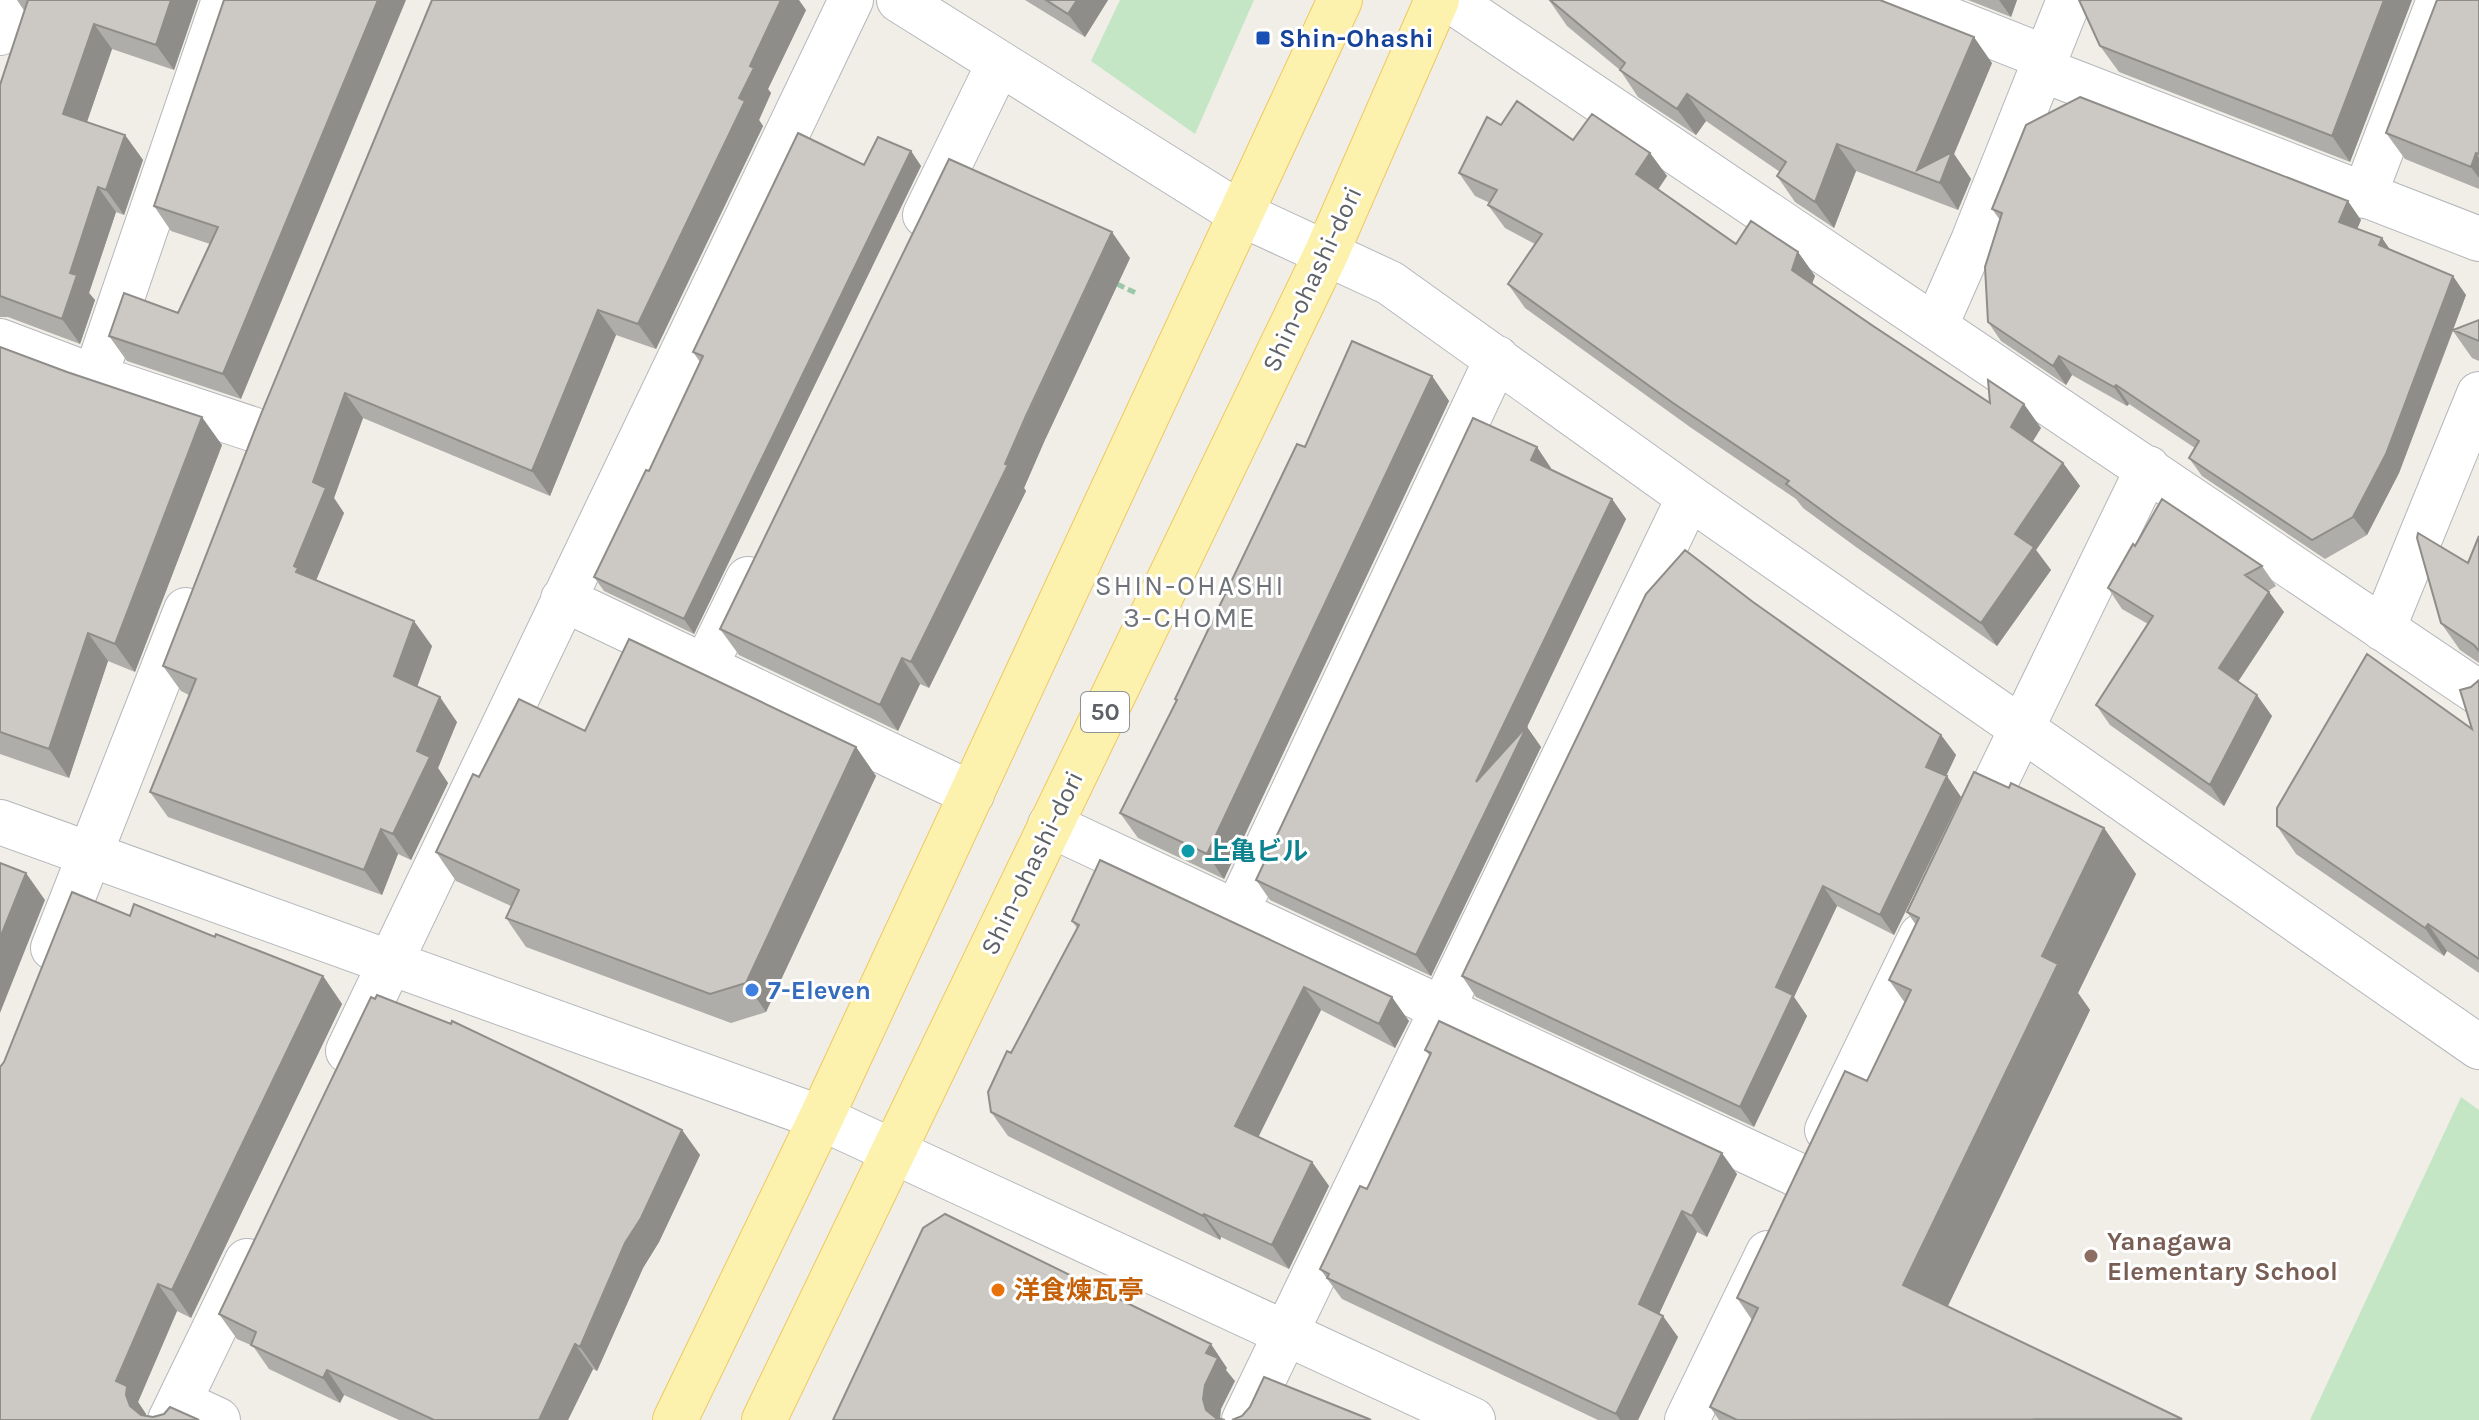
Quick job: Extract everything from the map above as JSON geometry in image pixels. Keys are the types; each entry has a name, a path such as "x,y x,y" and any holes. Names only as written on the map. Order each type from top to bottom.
{"main road":[{"path":"675,1420 821,1118 1340,0"},
{"name":"Shin-ohashi-dori","path":"764,1420 1326,254 1437,0"}],"street":[{"path":"0,33 11,0"},
{"path":"95,377 224,0"},
{"path":"329,1089 851,0"},
{"path":"899,0 1239,213 1390,283 1689,497 2479,1047"},
{"path":"1450,0 2479,693"},
{"path":"1900,0 2045,64 2364,196 2479,239"},
{"path":"1936,325 2069,0"},
{"path":"2364,196 2439,0"},
{"path":"908,250 999,63"},
{"path":"0,341 95,377 249,445 273,387"},
{"path":"1236,913 1497,358"},
{"path":"2383,629 2479,394"},
{"path":"1687,1420 2148,468"},
{"path":"1244,1420 1689,497"},
{"path":"705,667 768,537"},
{"path":"40,981 198,577"},
{"path":"563,599 972,794"},
{"path":"0,822 821,1118 1473,1420"},
{"path":"1050,825 1441,1010 1792,1202"},
{"path":"218,1420 174,1411 261,1232"}],"path":[{"path":"1117,284 1138,294"}],"green space":[{"path":"1120,0 1254,0 1195,134 1091,61"},
{"path":"2461,1097 2479,1110 2479,1420 2310,1420"}],"building":[{"path":"28,0 171,0 156,45 94,24 63,114 125,135 106,190 98,187 70,273 77,275 62,319 0,296 0,85"},
{"path":"224,0 378,0 223,374 109,336 124,293 178,313 218,227 154,206"},
{"path":"432,0 781,0 750,66 754,68 739,98 745,101 638,324 598,310 532,471 345,393 313,482 326,488 294,566 298,568 296,572 414,621 394,676 440,697 417,751 430,757 393,834 381,829 364,870 150,792 196,679 163,666 261,414"},
{"path":"1046,0 1077,0 1068,14"},
{"path":"1550,0 1880,0 1974,37 1917,170 1952,152 1940,183 1837,144 1815,202 1777,176 1786,162 1687,94 1677,109 1620,70 1625,63"},
{"path":"2079,0 2384,0 2332,136 2100,46"},
{"path":"2437,0 2479,0 2479,154 2476,153 2471,167 2386,133"},
{"path":"2080,97 2348,201 2339,222 2382,238 2379,245 2453,276 2386,454 2353,517 2312,540 2189,458 2199,441 2116,385 2114,387 2059,356 2053,366 1988,322 1985,267 2002,213 1992,209 2026,125"},
{"path":"1517,101 1573,140 1592,114 1650,153 1636,174 1736,244 1751,221 1798,252 1792,270 1873,326 1990,403 1988,380 2024,404 2011,427 2063,463 2015,534 2034,547 1981,623 1786,484 1789,481 1673,403 1508,284 1542,234 1488,205 1497,190 1459,173 1487,117 1501,125"},
{"path":"798,133 864,165 878,137 911,151 684,619 594,577 646,470 649,471 703,356 693,352"},
{"path":"949,159 1112,232 1026,416 1005,464 1008,465 911,662 902,658 880,705 720,629"},
{"path":"2479,320 2479,341 2453,330"},
{"path":"1352,341 1432,376 1207,854 1120,813 1177,700 1297,444 1305,447"},
{"path":"0,347 202,417 115,644 88,633 49,749 0,732"},
{"path":"1473,418 1537,447 1531,460 1612,499 1476,782 1527,726 1416,955 1256,880"},
{"path":"2162,499 2262,566 2245,575 2269,592 2219,668 2257,695 2210,785 2096,705 2153,616 2108,588"},
{"path":"2418,533 2468,563 2479,536 2479,651 2441,623"},
{"path":"1685,550 1941,735 1926,767 1947,776 1880,915 1823,886 1776,987 1793,995 1740,1107 1462,976 1646,594"},
{"path":"629,639 856,747 746,983 710,994 506,918 519,890 436,852 473,774 479,777 519,699 585,731"},
{"path":"2367,654 2472,729 2460,690 2471,687 2479,680 2479,959 2428,924 2425,928 2277,826 2277,808"},
{"path":"1974,772 2009,788 2011,783 2104,828 2042,956 2058,964 1903,1285 2182,1419 1737,1420 1710,1407 1758,1308 1737,1298 1845,1071 1867,1081 1911,990 1889,980 1919,918 1907,912"},
{"path":"1100,860 1392,997 1379,1024 1304,987 1235,1126 1312,1162 1272,1245 1203,1216 991,1112 988,1092 1007,1051 1011,1053 1079,925 1072,921"},
{"path":"0,863 26,873 0,938"},
{"path":"72,892 130,916 134,904 323,976 172,1290 158,1284 116,1381 127,1386 130,1406 141,1415 153,1417 164,1414 170,1407 199,1420 0,1420 0,1067"},
{"path":"377,995 451,1024 452,1021 682,1130 641,1218 625,1243 580,1347 575,1344 539,1420 434,1420 327,1370 323,1378 251,1345 256,1332 219,1314 371,997 375,999"},
{"path":"1439,1021 1722,1153 1692,1216 1682,1211 1639,1304 1663,1316 1616,1414 1327,1278 1329,1274 1320,1269 1360,1186 1367,1189 1431,1053 1425,1050"},
{"path":"945,1214 1211,1344 1206,1353 1218,1358 1205,1385 1203,1399 1206,1410 1216,1418 1225,1420 833,1420 923,1228"},
{"path":"1264,1377 1371,1420 1232,1420 1242,1416 1250,1407"}],"place":[{"name":"Shin-Ohashi","path":"1263,38"},
{"name":"上亀ビル","path":"1188,851"},
{"name":"7-Eleven","path":"752,990"},
{"name":"Yanagawa Elementary School","path":"2091,1256"},
{"name":"洋食煉瓦亭","path":"998,1290"}],"district":[{"name":"SHIN-OHASHI 3-CHOME","path":"1190,601"}]}
